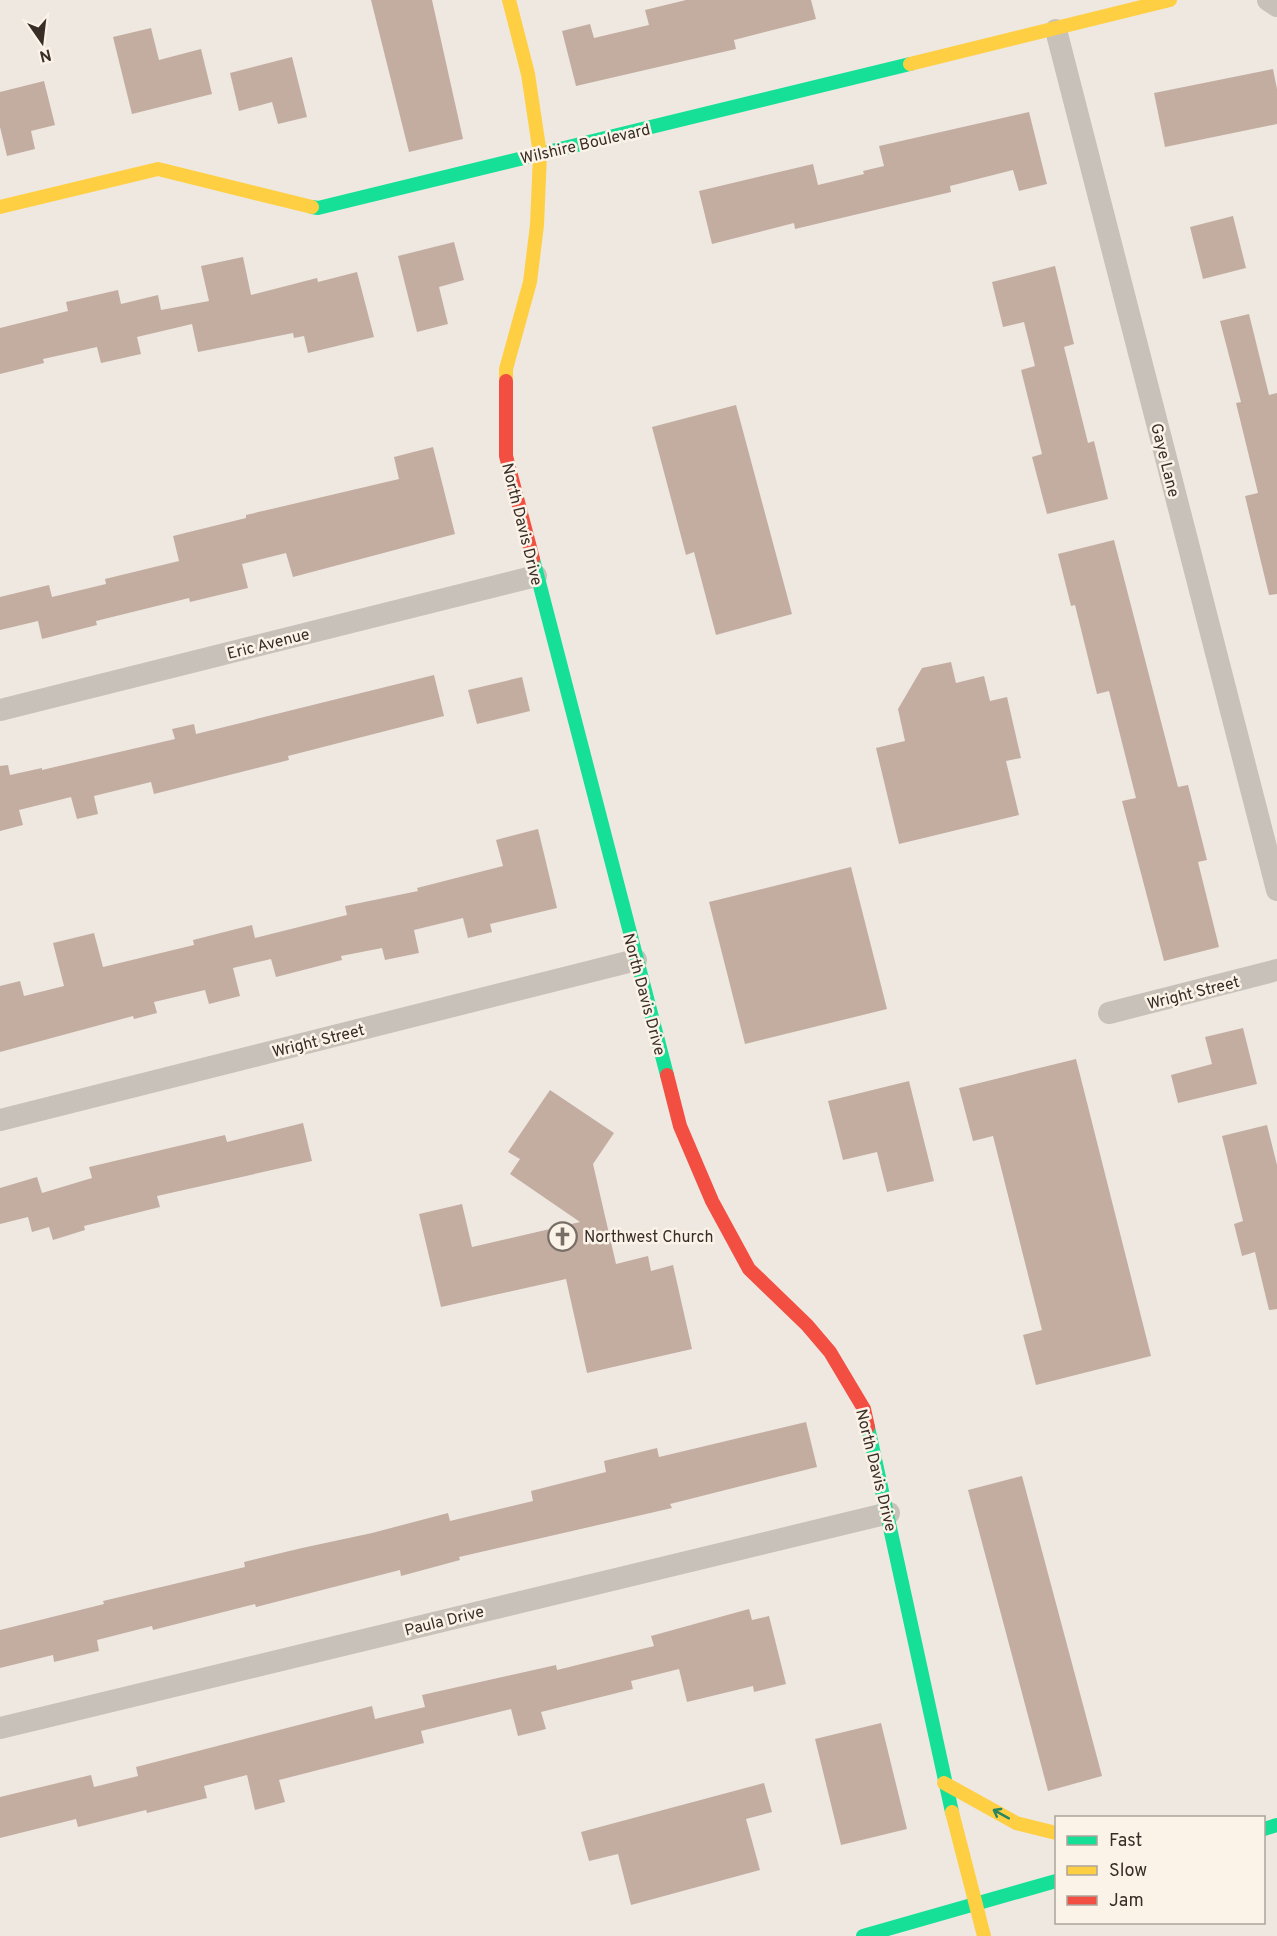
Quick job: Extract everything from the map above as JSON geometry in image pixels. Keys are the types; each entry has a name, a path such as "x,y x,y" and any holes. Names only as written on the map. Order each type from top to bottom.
{"street":[{"name":"North Davis Drive","path":"509,0 528,74 540,154 537,225 530,282 506,369 506,456 680,1126 712,1201 748,1269 807,1325 830,1352 864,1409 889,1513 944,1783 984,1936"},
{"name":"Wilshire Boulevard","path":"0,207 158,169 318,208 1056,30 1170,0"},
{"path":"1268,0 1277,6"},
{"name":"Gaye Lane","path":"1056,30 1277,890"},
{"name":"Eric Avenue","path":"0,710 536,576"},
{"name":"Wright Street","path":"0,1120 636,960"},
{"name":"Wright Street","path":"1109,1013 1277,970"},
{"name":"Paula Drive","path":"0,1728 889,1513"},
{"path":"944,1783 1016,1823 1055,1833"},
{"path":"863,1936 1055,1881"}],"building":[{"path":"371,0 432,0 463,139 409,152"},
{"path":"686,0 811,0 816,19 734,40 736,49 576,86 562,31 590,24 594,38 649,25 645,10"},
{"path":"151,28 159,60 201,49 212,94 132,114 113,37"},
{"path":"292,57 307,117 278,124 272,102 239,111 230,73"},
{"path":"1273,69 1277,89 1277,124 1165,147 1154,93"},
{"path":"44,81 55,125 31,131 35,149 7,156 0,127 0,92"},
{"path":"1029,112 1047,184 1019,191 1013,170 950,186 951,192 795,229 794,223 712,244 699,191 813,164 818,185 864,174 863,171 884,166 879,146"},
{"path":"1233,216 1246,268 1203,279 1190,227"},
{"path":"454,242 464,280 439,287 448,324 417,332 398,256"},
{"path":"243,257 251,295 317,278 318,282 357,272 374,337 308,353 304,336 294,338 293,333 198,352 192,324 137,337 141,354 101,363 97,347 43,359 44,363 0,374 0,328 68,311 66,302 118,290 121,304 158,295 161,310 209,301 201,266"},
{"path":"1055,266 1074,344 1064,347 1088,443 1094,441 1108,499 1047,514 1032,457 1042,454 1021,370 1035,366 1024,322 1003,327 992,282"},
{"path":"1249,314 1269,395 1277,393 1277,594 1269,595 1245,496 1258,493 1236,403 1241,402 1220,321"},
{"path":"736,405 792,614 716,635 694,552 686,555 652,427"},
{"path":"433,447 455,534 293,577 286,553 242,564 248,588 190,602 189,598 96,621 97,625 42,639 38,621 0,630 0,597 49,585 52,597 106,584 105,579 179,561 173,536 246,518 246,515 399,479 394,457"},
{"path":"1114,540 1178,787 1188,785 1207,860 1198,862 1219,947 1164,961 1122,801 1136,798 1109,691 1097,694 1075,605 1071,606 1058,554"},
{"path":"951,662 956,683 984,676 990,701 1007,697 1021,758 1006,761 1019,815 899,844 876,748 905,741 898,709 922,668"},
{"path":"434,675 444,716 288,756 289,760 154,794 151,782 94,796 98,814 77,819 71,797 19,810 23,825 0,831 0,766 8,765 10,775 42,768 42,770 175,739 172,729 194,724 196,734"},
{"path":"522,677 530,711 477,724 468,690"},
{"path":"538,829 557,908 490,924 492,932 468,938 463,918 414,930 419,953 385,960 382,948 341,956 342,960 276,977 271,959 233,968 240,996 209,1004 205,990 154,1002 157,1013 134,1019 133,1016 0,1052 0,986 20,981 24,996 64,986 53,943 94,933 103,967 194,945 193,940 252,925 255,938 347,915 345,906 418,891 417,888 503,866 496,840"},
{"path":"851,867 887,1009 745,1044 709,902"},
{"path":"1243,1028 1257,1084 1178,1103 1171,1075 1212,1064 1205,1037"},
{"path":"1076,1059 1151,1356 1036,1385 1023,1335 1042,1330 993,1136 973,1141 959,1088"},
{"path":"909,1081 934,1181 887,1192 877,1152 843,1160 828,1101"},
{"name":"Northwest Church","path":"550,1090 614,1133 593,1164 616,1264 648,1256 651,1271 673,1265 692,1349 587,1373 566,1279 441,1307 419,1214 462,1204 472,1247 580,1222 510,1174 520,1159 508,1152"},
{"path":"303,1123 312,1161 157,1196 160,1207 84,1226 85,1230 53,1240 49,1227 32,1232 28,1217 0,1224 0,1188 37,1177 42,1193 92,1178 89,1167 225,1135 227,1142"},
{"path":"1267,1125 1277,1165 1277,1309 1269,1310 1255,1252 1242,1256 1234,1224 1243,1221 1222,1136"},
{"path":"806,1422 817,1467 670,1504 672,1508 459,1557 460,1560 401,1576 400,1570 256,1607 255,1604 153,1630 152,1626 97,1640 99,1651 54,1662 53,1655 0,1668 0,1630 104,1604 103,1601 245,1567 244,1562 448,1513 450,1521 533,1501 531,1491 606,1472 604,1461 657,1448 659,1457"},
{"path":"1022,1476 1102,1776 1048,1791 968,1490"},
{"path":"749,1609 752,1620 769,1616 786,1684 754,1692 753,1686 687,1702 679,1669 631,1681 633,1689 541,1712 546,1729 518,1736 511,1709 421,1731 424,1743 279,1780 285,1802 255,1810 247,1775 204,1786 207,1798 78,1827 76,1819 0,1838 0,1797 91,1775 94,1787 138,1776 136,1767 372,1706 375,1719 425,1707 422,1695 556,1665 557,1670 654,1646 651,1636"},
{"path":"881,1723 907,1829 841,1845 815,1739"},
{"path":"764,1783 772,1812 746,1819 760,1870 631,1905 618,1854 589,1861 581,1832"}],"traffic: fast":[{"path":"312,207 318,208 910,64"},
{"path":"533,559 667,1075"},
{"path":"868,1427 952,1812"},
{"path":"1265,1829 1277,1825"},
{"path":"863,1936 1055,1881"}],"traffic: slow":[{"path":"506,381 506,369 530,282 537,225 540,154 528,74 509,0"},
{"path":"910,64 1170,0"},
{"path":"0,207 158,169 312,207"},
{"path":"944,1783 1016,1823 1055,1833"},
{"path":"952,1812 984,1936"}],"traffic: jam":[{"path":"506,381 506,456 533,559"},
{"path":"667,1075 680,1126 712,1201 749,1269 807,1325 830,1352 864,1409 868,1427"}],"place":[{"name":"Northwest Church","path":"563,1236"}]}
